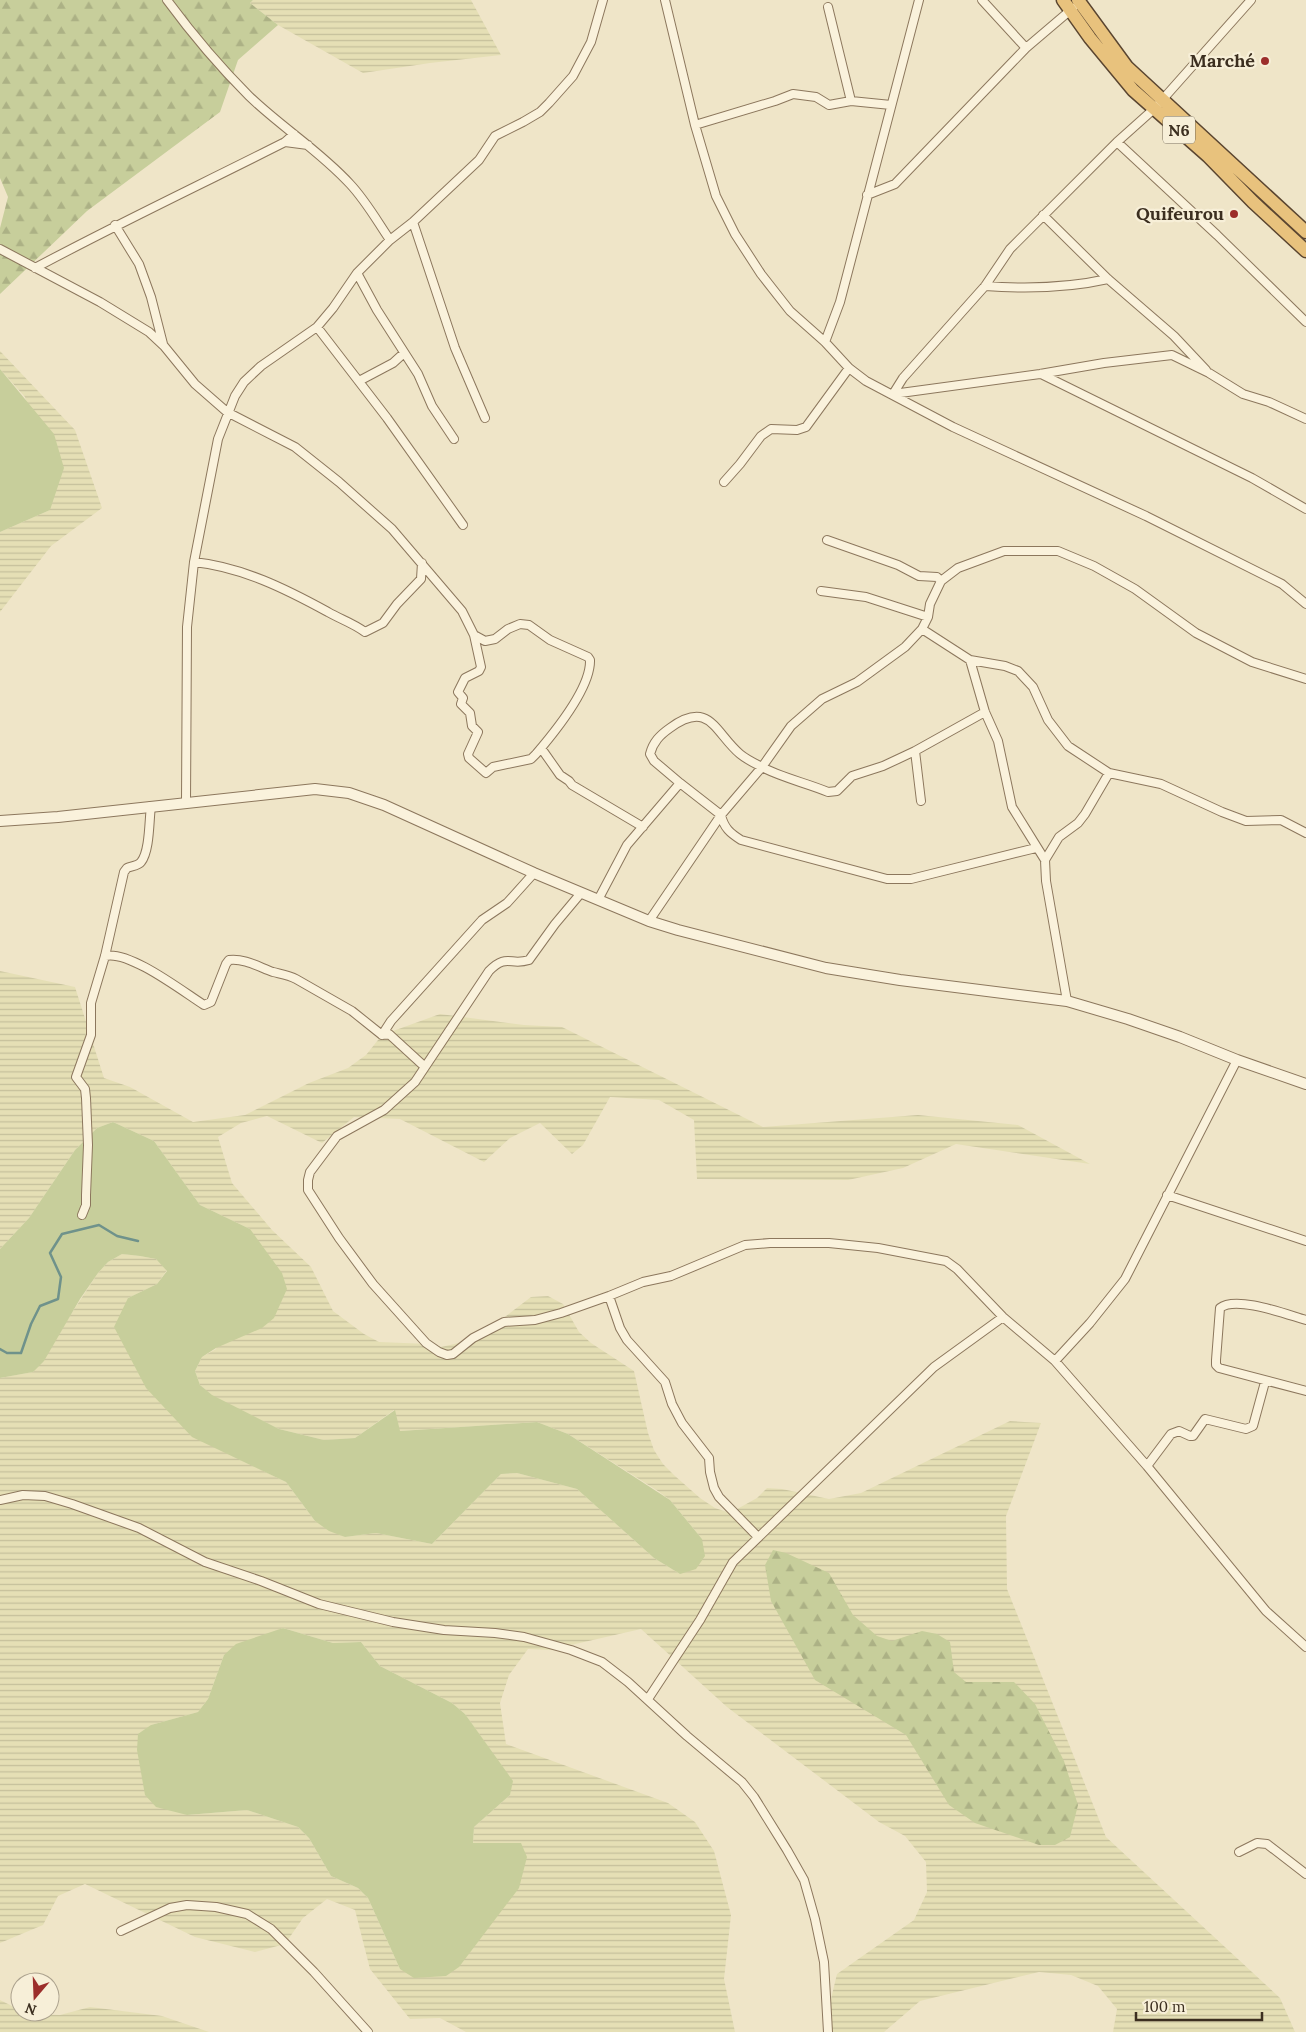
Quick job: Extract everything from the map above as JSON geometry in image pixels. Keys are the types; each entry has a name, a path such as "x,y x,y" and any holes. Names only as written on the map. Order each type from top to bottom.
{"highway":[{"name":"N6","path":"1079,1 1127,67 1158,104 1306,250"},
{"name":"N6","path":"1066,5 1120,76 1158,104 1306,232"}],"street":[{"path":"167,0 197,42 250,97 310,146 351,184 369,207 390,240"},
{"path":"186,802 187,627 194,562 218,440 228,412 244,382 277,353 317,326 333,308 357,273 390,240 413,222 479,160 495,136 540,112 573,76 591,42 604,0"},
{"path":"665,0 716,196 735,234 761,274 790,311 825,342 849,368 866,381 953,427 1146,516 1282,584 1306,604"},
{"path":"825,342 840,302 919,0"},
{"path":"982,0 1026,48"},
{"path":"893,394 903,378 985,286 1010,249 1116,142 1158,104 1251,0"},
{"path":"867,194 895,184 1066,5 1079,1"},
{"path":"828,7 851,100"},
{"path":"696,125 793,94 816,97 829,105 851,100 891,105"},
{"path":"35,268 115,225 285,142 294,134"},
{"path":"285,142 310,146"},
{"path":"1116,142 1217,235 1306,322"},
{"path":"1043,215 1108,279 1174,336 1209,374"},
{"path":"413,222 455,348 485,418"},
{"path":"115,225 139,264 151,297 164,346"},
{"path":"0,249 100,302 149,332 164,346 195,384 228,412 295,447 388,524 462,610 474,634 481,667 480,671 465,678 458,692 463,698 461,704 470,713 472,726 478,732 468,751 469,758 486,773 493,767 530,759 541,748 570,711 584,683 590,660 588,657 550,640 529,625 520,624 508,629 504,634 495,639 485,641 474,634"},
{"path":"357,273 377,310 418,374 432,406 454,439"},
{"path":"985,286 1007,288 1082,285 1108,279"},
{"path":"317,326 444,496 462,525"},
{"path":"359,382 394,363 404,353"},
{"path":"893,394 1172,355 1243,394 1269,402 1306,419"},
{"path":"724,482 761,436 771,429 797,430 806,427 849,368"},
{"path":"1040,374 1252,478 1306,509"},
{"path":"827,540 898,565 920,576 938,577 941,581"},
{"path":"649,921 721,815 762,767 791,726 822,699 856,682 905,646 922,629 928,617 930,604 941,581 958,568 1004,551 1058,551 1094,566 1135,589 1196,633 1252,662 1306,679"},
{"path":"194,562 215,564 239,571 353,623 364,632 383,623 397,604 421,578 422,563"},
{"path":"821,591 866,597 928,617"},
{"path":"922,629 970,660 1005,666 1018,671 1033,687 1048,720 1068,746 1109,773 1161,784 1246,821 1281,820 1306,833"},
{"path":"970,660 985,712 1000,748 1012,807 1045,860"},
{"path":"985,712 916,751 883,766 852,776 837,791 828,792 762,767 740,754 714,724 700,717 679,721 660,734 652,746 650,754 654,761 721,815 729,832 741,840 887,879 911,879 1036,848"},
{"path":"541,748 560,775 572,785 643,827"},
{"path":"916,751 921,801"},
{"path":"1067,1000 1046,881 1045,860 1059,837 1078,823 1085,814 1109,773"},
{"path":"598,900 626,845 680,783"},
{"path":"0,821 315,788 350,793 420,820 534,873 649,921 751,950 826,968 900,980 1067,1000 1180,1037 1237,1060 1306,1084"},
{"path":"82,1215 86,1205 88,1145 86,1098 84,1086 76,1077 91,1035 91,1003 105,956 124,872 130,866 139,864 144,856 148,840 151,806"},
{"path":"382,1035 391,1021 482,920 507,903 534,873"},
{"path":"581,893 555,924 529,960 522,962 503,960 489,971 415,1082 384,1110 337,1136 310,1172 308,1190 373,1284 426,1342 447,1355 453,1354 473,1338 504,1322 535,1320 610,1296 643,1282 671,1276 745,1245 829,1243 878,1248 930,1256 946,1261 957,1269 1003,1317 1055,1360 1147,1466 1266,1611 1306,1647"},
{"path":"105,956 112,954 154,972 204,1005 211,1002 229,960 254,964 274,972 289,975 352,1011 382,1035 389,1034 425,1067"},
{"path":"1055,1360 1119,1289 1237,1060"},
{"path":"1167,1195 1306,1240"},
{"path":"610,1296 620,1328 627,1340 665,1382 672,1404 682,1423 709,1458 714,1488 720,1497 758,1537"},
{"path":"1306,1320 1246,1304 1223,1305 1220,1308 1216,1365 1219,1368 1265,1382 1306,1392"},
{"path":"648,1699 700,1620 734,1562 934,1367 1003,1317"},
{"path":"1147,1466 1171,1434 1179,1431 1193,1436 1205,1419 1246,1429 1251,1428 1265,1382"},
{"path":"0,1500 23,1495 45,1496 72,1504 139,1528 205,1562 261,1581 318,1604 348,1612 444,1630 495,1632 524,1637 571,1650 602,1662 648,1699 687,1736 742,1782 754,1797 804,1880 810,1896 824,1962 828,2032"},
{"path":"1239,1852 1257,1843 1267,1844 1306,1874"},
{"path":"121,1931 170,1908 187,1905 216,1907 247,1914 271,1929 314,1972 368,2032"}],"shaded area":[{"path":"253,0 471,0 501,55 363,73 278,25 250,3"},
{"path":"0,351 75,430 102,508 51,546 0,612 0,532 50,510 25,397 0,369"},
{"path":"0,971 75,987 104,1078 130,1087 193,1122 245,1115 309,1083 348,1068 366,1055 382,1035 440,1014 524,1025 562,1027 763,1127 918,1115 1018,1125 1090,1164 956,1144 903,1168 848,1180 697,1179 694,1120 659,1100 610,1097 583,1145 572,1154 540,1123 510,1138 484,1162 400,1119 354,1117 322,1143 267,1116 241,1123 218,1137 232,1183 272,1230 311,1267 333,1311 364,1334 379,1342 429,1344 441,1347 476,1339 531,1297 548,1296 563,1304 579,1332 591,1343 634,1371 648,1433 654,1450 663,1464 675,1476 700,1498 715,1508 730,1513 757,1498 767,1488 782,1489 829,1499 861,1493 1010,1421 1041,1423 1006,1516 1007,1589 1106,1837 1280,1998 1295,2032 1113,2032 1117,2009 1098,1986 1071,1975 1039,1972 920,2001 884,2032 823,2032 837,1974 914,1920 927,1892 926,1862 905,1836 879,1822 727,1707 641,1629 549,1650 528,1649 509,1675 500,1703 506,1744 668,1803 695,1822 714,1851 731,1915 724,1979 735,2032 466,2032 440,2018 410,2019 370,1969 355,1910 327,1899 303,1918 285,1944 255,1952 195,1937 85,1884 58,1896 43,1925 0,1943 0,1378 33,1372 98,1273 108,1262 122,1254 140,1256 156,1259 167,1270 157,1284 128,1298 192,1436 286,1482 315,1521 345,1537 376,1533 432,1544 501,1474 517,1473 577,1489 654,1558 680,1574 702,1539 670,1500 658,1491 568,1434 537,1422 399,1431 394,1410 355,1438 324,1440 279,1429 212,1396 200,1385 195,1371 202,1357 216,1349 250,1229 200,1205 154,1141 113,1122 97,1128 75,1150 29,1218 0,1249","holes":["283,1628 333,1643 361,1642 380,1666 452,1703 465,1714 512,1781 510,1795 474,1827 473,1844 400,1969 368,1898 358,1888 331,1876 309,1838 298,1827 247,1810 187,1815 151,1725 198,1712 208,1699 224,1655"]},
{"path":"0,2000 10,2005 10,2022 60,2022 60,2015 90,2007 162,2016 209,2032 0,2032"}],"green space":[{"path":"0,0 253,0 250,3 278,25 238,60 220,112 87,211 0,294 0,228 8,197 0,178"},
{"path":"0,369 54,434 64,468 50,510 0,532"},
{"path":"113,1122 154,1141 200,1205 250,1229 282,1273 287,1289 274,1318 262,1328 216,1348 202,1357 195,1371 200,1385 212,1395 279,1429 324,1440 355,1438 395,1410 400,1431 537,1422 568,1434 670,1500 702,1539 705,1556 696,1569 680,1574 654,1558 577,1489 517,1473 501,1474 432,1544 376,1533 345,1537 329,1531 315,1521 286,1482 192,1437 146,1388 114,1327 128,1298 157,1284 167,1271 156,1259 122,1254 108,1262 80,1299 44,1361 33,1372 0,1378 0,1249 29,1218 75,1150 97,1128"},
{"path":"773,1550 786,1553 829,1573 853,1615 877,1636 892,1641 922,1631 937,1634 950,1642 954,1672 966,1682 1014,1682 1035,1704 1064,1761 1078,1805 1070,1837 1055,1845 1039,1845 975,1823 949,1805 906,1735 815,1680 771,1601 765,1565"},
{"path":"283,1628 333,1643 361,1642 380,1666 452,1703 465,1714 513,1781 510,1795 474,1827 473,1843 521,1843 527,1857 519,1888 459,1967 446,1976 414,1978 400,1969 368,1898 358,1888 331,1876 309,1838 298,1827 247,1810 187,1815 156,1807 145,1795 137,1750 138,1734 151,1725 198,1712 208,1699 224,1655 236,1644"}],"waterway":[{"path":"0,1349 7,1353 21,1353 31,1324 40,1306 58,1299 61,1277 50,1253 62,1234 99,1225 117,1236 138,1241"}],"place":[{"name":"Marché","path":"1265,61"},
{"name":"Quifeurou","path":"1234,214"}]}
